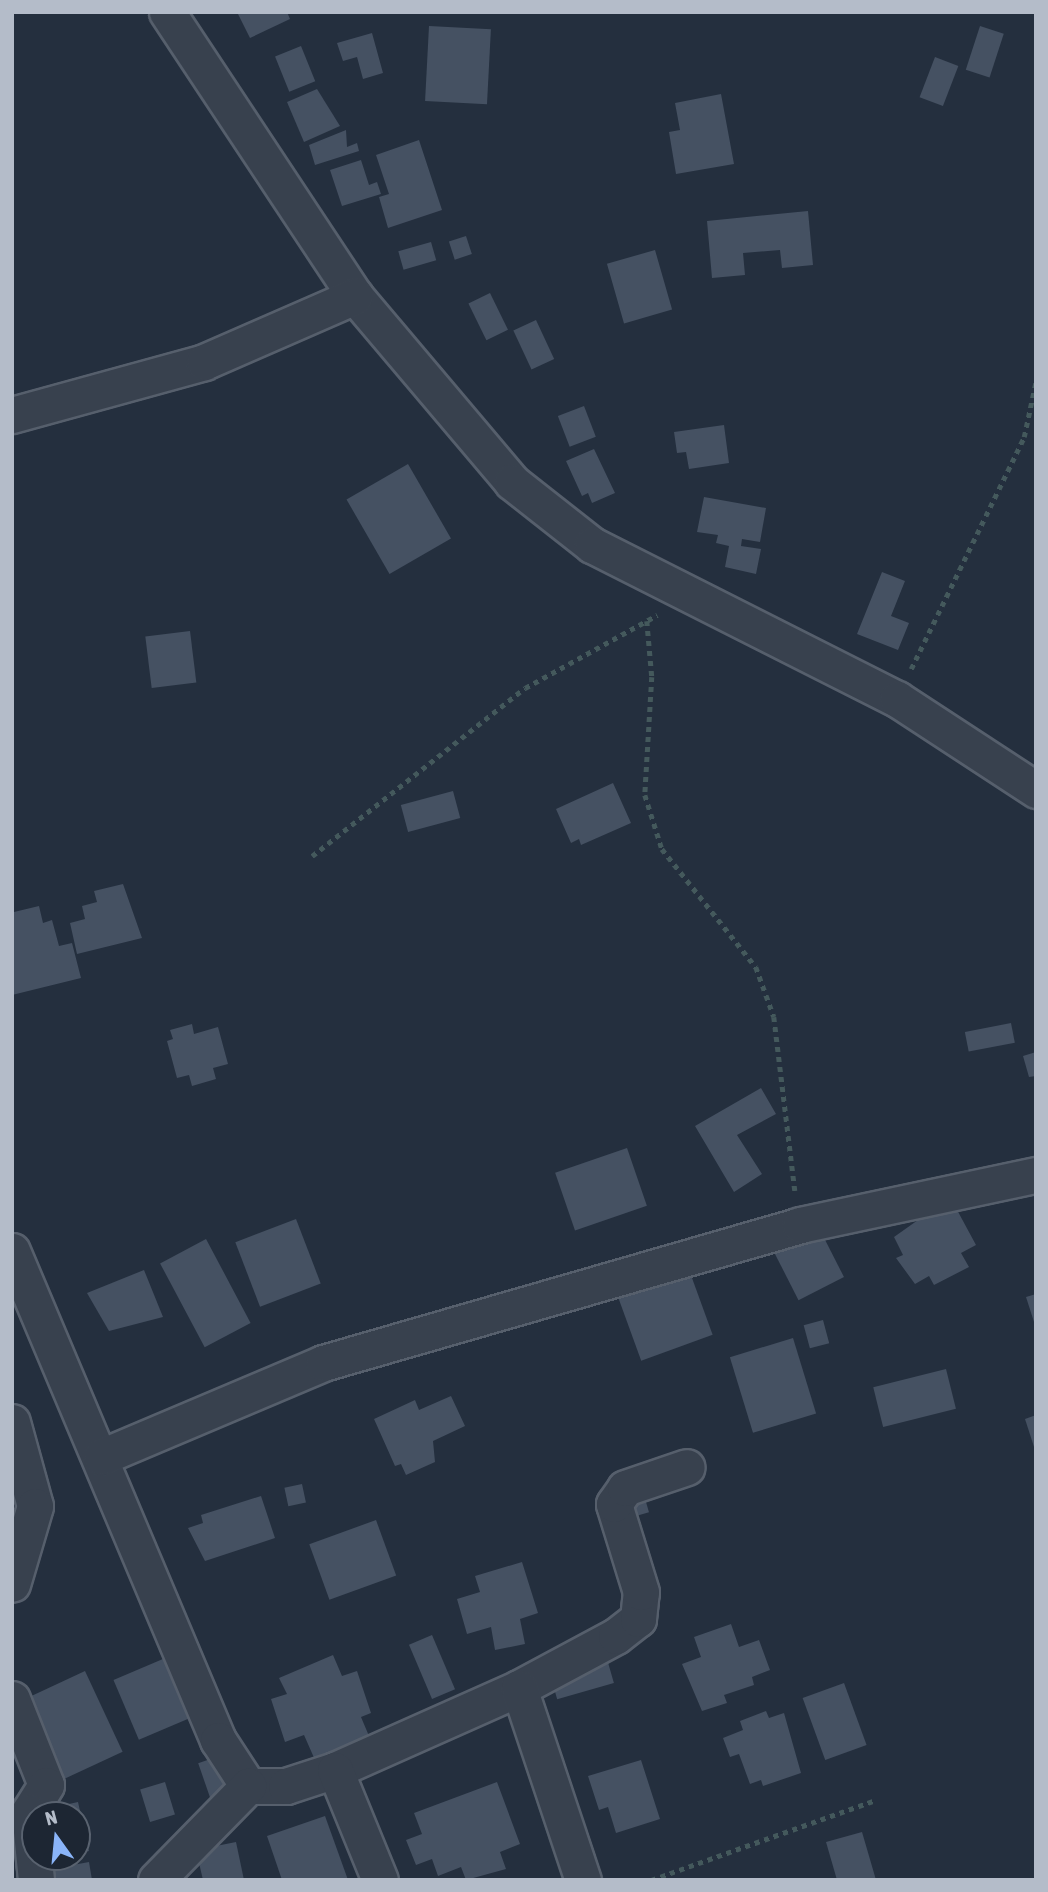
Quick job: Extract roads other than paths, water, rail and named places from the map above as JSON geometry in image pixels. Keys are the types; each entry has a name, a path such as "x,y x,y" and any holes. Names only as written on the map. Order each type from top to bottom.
{"street":[{"path":"167,12 277,169 355,296 512,482 592,545 897,699 1036,790"},
{"path":"12,415 204,362 355,296"},
{"path":"101,1457 323,1363 800,1225 1036,1175"},
{"path":"12,1251 23,1307 101,1457 218,1740 248,1786"},
{"path":"12,1422 35,1507 12,1584"},
{"path":"156,1880 248,1786 286,1786 335,1770 519,1688 638,1619 641,1591 614,1504 625,1488 687,1466"},
{"path":"519,1688 583,1880"},
{"path":"12,1699 46,1785 27,1824 36,1880"},
{"path":"335,1770 380,1880"}]}
